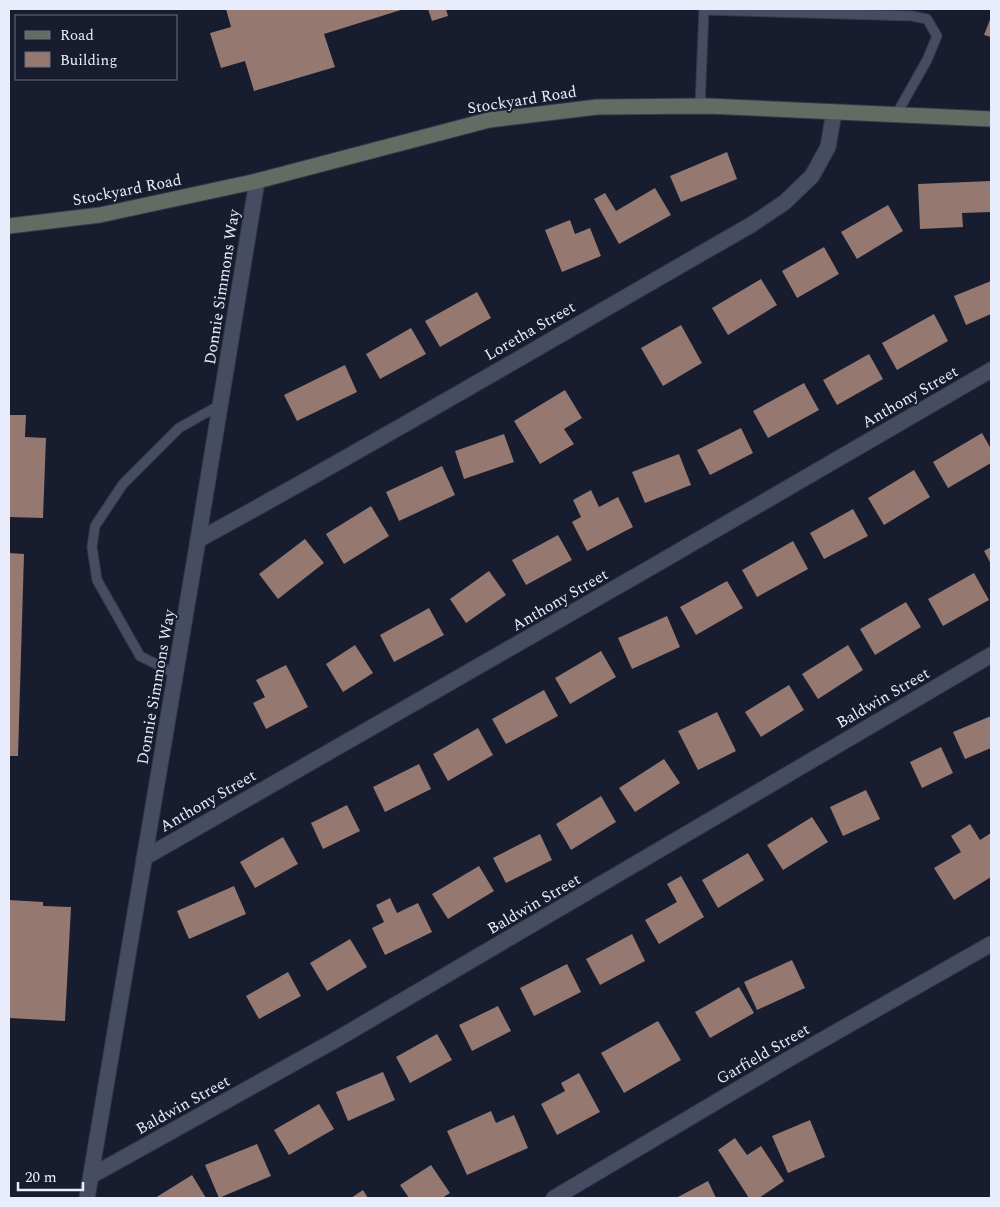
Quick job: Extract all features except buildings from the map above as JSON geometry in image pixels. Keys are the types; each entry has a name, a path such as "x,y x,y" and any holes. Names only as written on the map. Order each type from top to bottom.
{"street":[{"name":"Stockyard Road","path":"9,226 100,215 257,181 489,120 597,107 700,106 991,119"},
{"name":"Loretha Street","path":"198,540 332,467 751,226 785,202 812,176 828,147 834,112"},
{"name":"Donnie Simmons Way","path":"87,1198 257,181"},
{"name":"Anthony Street","path":"144,858 647,570 991,370"},
{"name":"Baldwin Street","path":"91,1176 339,1038 991,655"},
{"name":"Garfield Street","path":"554,1198 787,1060 991,944"}],"lane":[{"path":"700,106 704,9 912,16 927,19 937,36 927,60 896,115"},
{"path":"176,674 140,656 96,580 92,547 95,526 123,484 179,428 220,405"}]}
